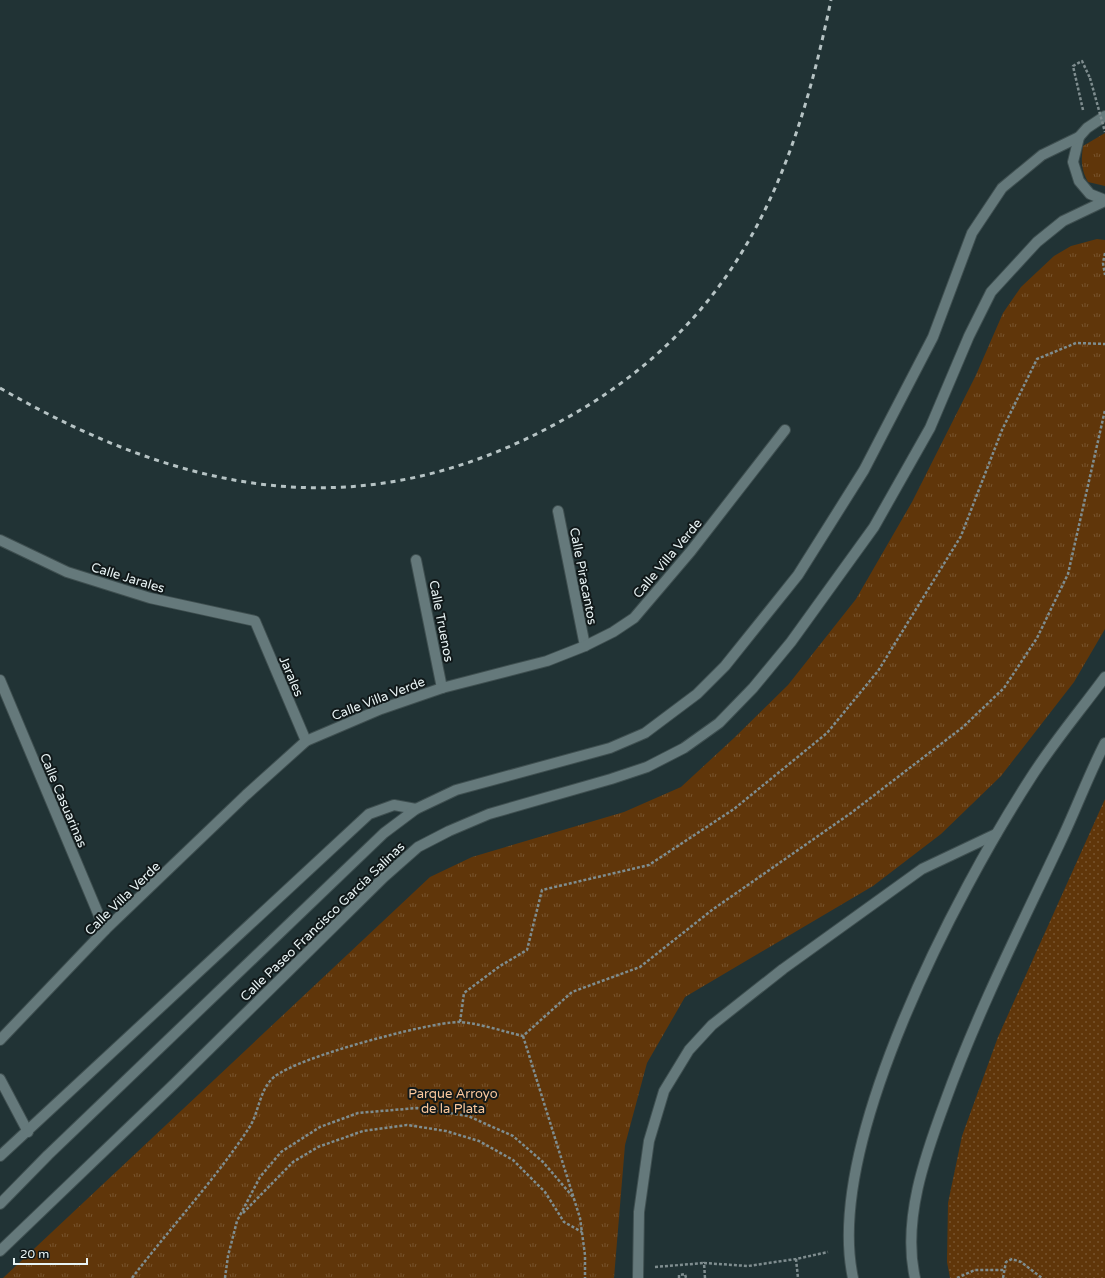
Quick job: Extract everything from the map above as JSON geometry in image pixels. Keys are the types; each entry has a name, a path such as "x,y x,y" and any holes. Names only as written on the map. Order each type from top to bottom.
{"main road":[{"path":"1105,116 1088,128 1079,137 1073,162 1079,181 1090,194 1105,201"},
{"name":"Calle Paseo Francisco García Salinas","path":"0,1204 48,1155 384,833 416,809 456,790 610,748 645,733 697,694 719,671 798,575 864,470 933,337 972,233 1002,188 1042,155 1079,137"},
{"name":"Calle Paseo Francisco García Salinas","path":"0,1251 174,1084 384,877 418,847 449,830 489,814 611,779 647,767 684,748 718,722 753,688 791,642 874,527 930,428 969,336 992,292 1037,242 1057,226 1105,201"},
{"name":"Calle Villa Verde","path":"0,1040 105,930 246,795 306,741 381,709 442,688 547,661 585,646 613,632 634,618 691,551 785,430"},
{"name":"Calle Piracantos","path":"558,511 585,646"},
{"name":"Calle Jarales","path":"0,540 67,572 150,598 255,622"},
{"name":"Calle Truenos","path":"416,560 442,688"},
{"name":"Jarales","path":"255,622 306,741"},
{"path":"853,1278 849,1235 852,1196 860,1150 893,1047 918,988 950,921 996,834 1031,778 1105,677"},
{"name":"Calle Casuarinas","path":"0,680 4,705 105,930"},
{"path":"915,1278 912,1254 914,1218 918,1193 934,1132 968,1042 998,972 1059,845 1105,743"},
{"path":"0,1156 28,1132 369,814 394,806 416,809"},
{"path":"638,1273 638,1212 649,1141 664,1091 689,1050 712,1025 783,969 922,869 996,834"},
{"path":"0,1079 28,1132"}],"path":[{"path":"1088,128 1073,66 1082,61 1090,78 1105,132"},
{"path":"1105,253 1103,263 1105,275"},
{"path":"460,1022 464,993 500,966 527,950 542,890 649,865 734,809 827,733 878,671 961,536 1002,430 1037,360 1076,343 1105,344"},
{"path":"523,1036 572,992 640,966 712,910 852,812 957,732 1004,688 1037,638 1068,574 1105,410"},
{"path":"132,1278 219,1169 250,1127 259,1100 273,1077 299,1064 360,1044 438,1024 460,1022 523,1036"},
{"path":"523,1036 573,1197 582,1232 586,1255 585,1278"},
{"path":"225,1278 228,1256 240,1216 260,1177 281,1152 320,1127 358,1113 417,1108 468,1116 513,1136 543,1162 573,1197"},
{"path":"240,1216 293,1162 318,1147 363,1131 407,1124 446,1131 479,1141 513,1160 545,1192 564,1222 582,1232"},
{"path":"638,1273 704,1263 748,1266 796,1259 828,1252"},
{"path":"796,1259 798,1278"},
{"path":"1003,1278 1006,1262 1012,1259 1021,1262 1042,1278"},
{"path":"704,1263 705,1278"},
{"path":"957,1278 975,1270 1004,1270"},
{"path":"679,1278 679,1275 685,1274 686,1278"}],"green space":[{"path":"1105,133 1105,186 1088,182 1084,173 1082,160 1083,146"},
{"name":"Parque Arroyo de la Plata","path":"1097,239 1105,240 1105,629 1074,682 1001,776 941,834 873,886 685,997 647,1063 625,1145 614,1278 3,1278 430,877 472,857 624,812 681,787 734,738 788,685 856,599 912,502 976,375 1003,313 1021,287 1054,256 1071,246"},
{"path":"1105,799 1105,1278 950,1278 947,1262 948,1203 962,1136 998,1037"}],"railway":[{"path":"0,388 70,425 139,454 208,475 277,486 346,487 417,477 488,455 561,421 616,387 665,347 708,300 728,274 761,218 787,158 808,96 831,0"}]}
